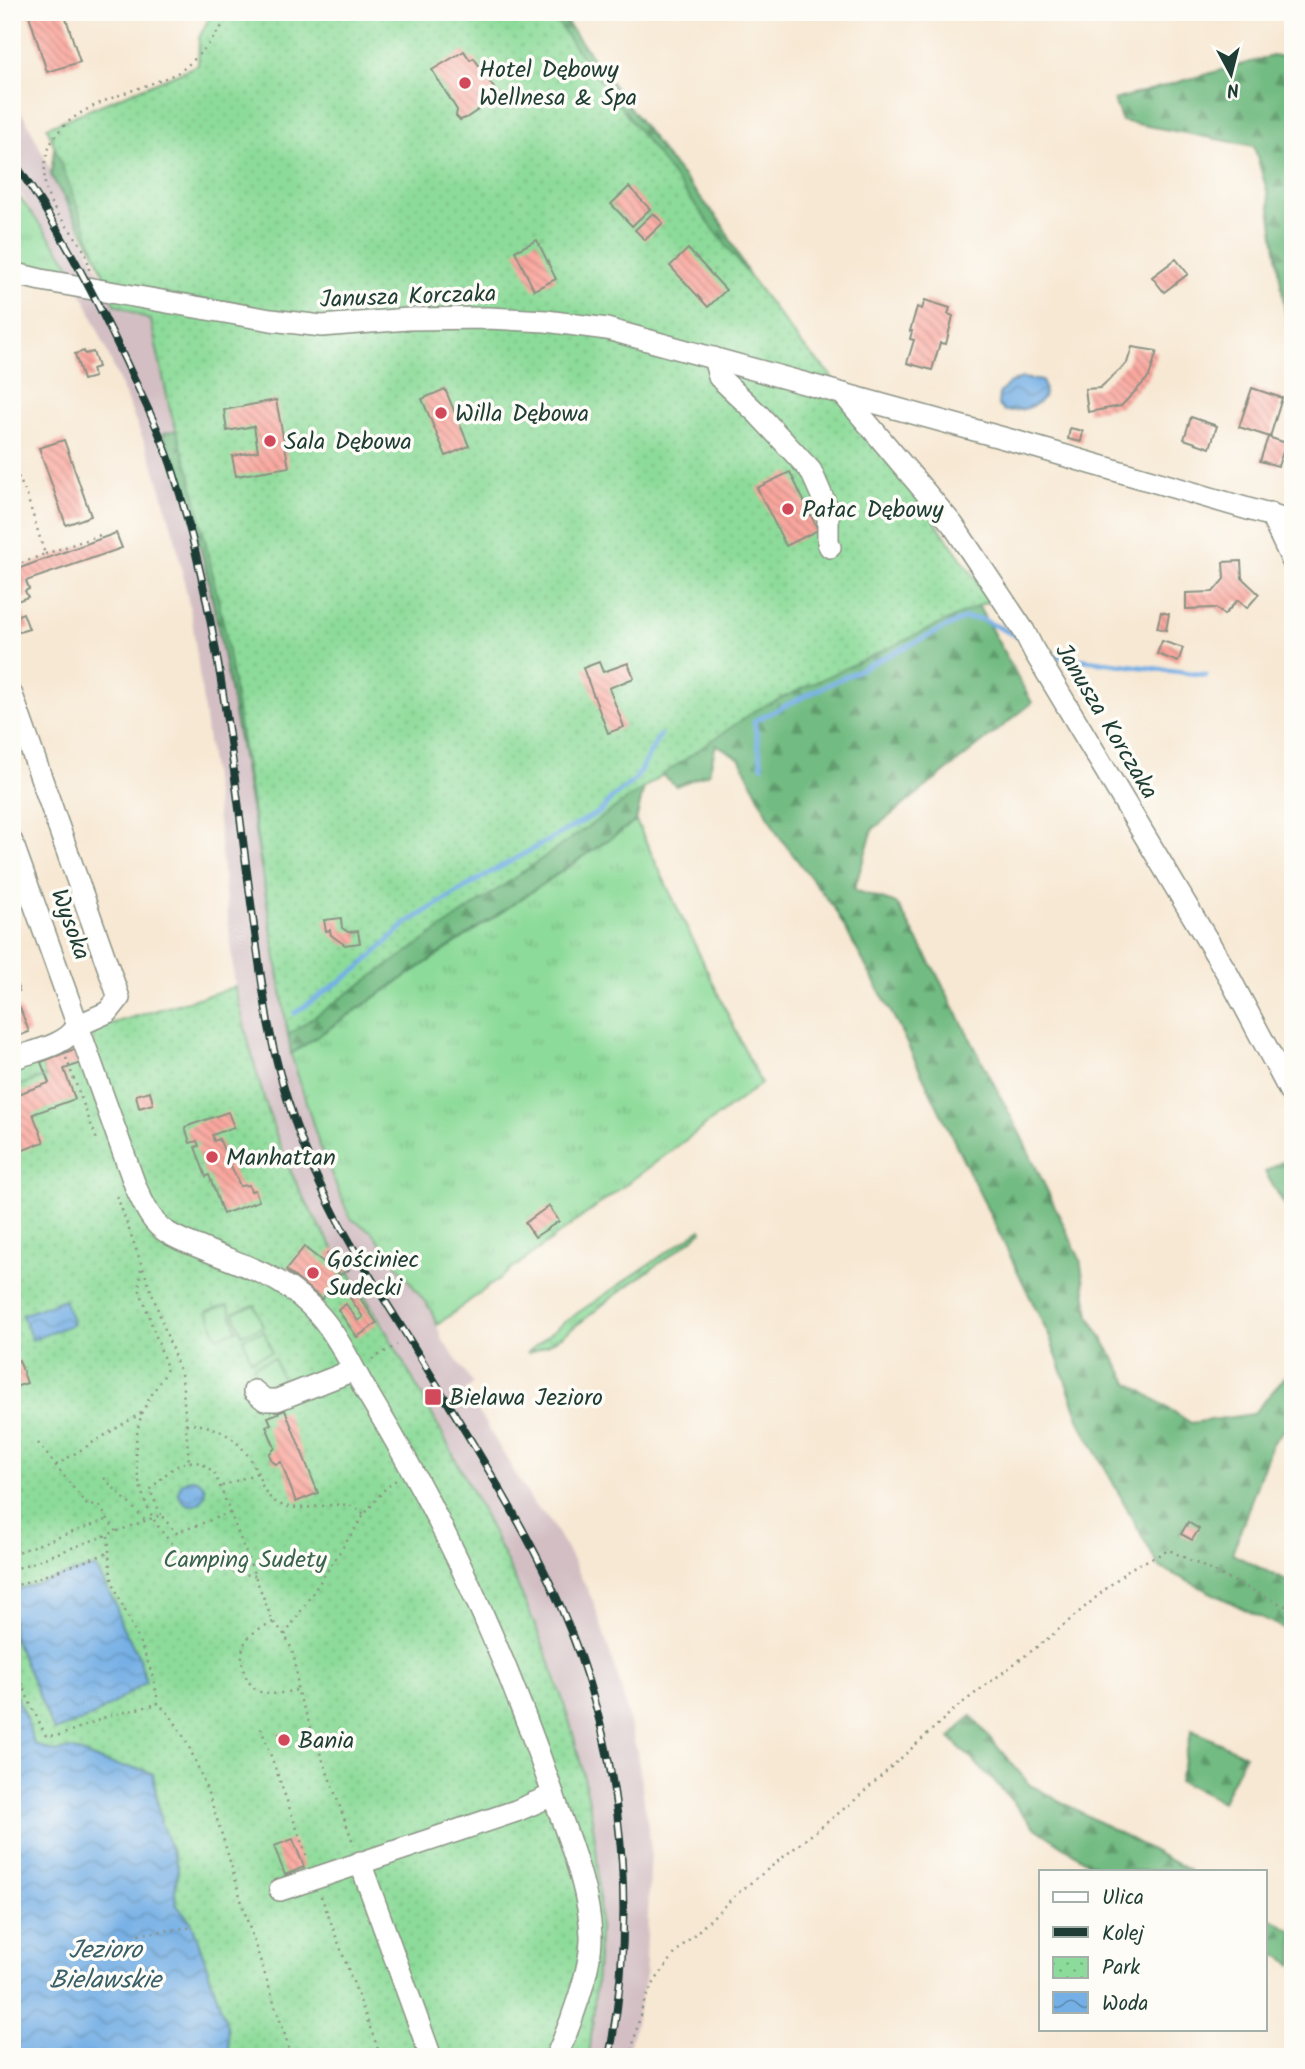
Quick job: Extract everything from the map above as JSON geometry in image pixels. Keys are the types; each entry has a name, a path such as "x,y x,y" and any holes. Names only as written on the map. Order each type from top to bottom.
{"street":[{"name":"Janusza Korczaka","path":"12,273 41,281 322,327 437,318 488,318 546,321 607,330 880,404 1293,522"},
{"path":"714,358 719,377 811,471 828,510 830,547"},
{"name":"Janusza Korczaka","path":"843,394 953,524 1024,631 1227,973 1293,1097"},
{"path":"880,404 880,438"},
{"path":"1270,514 1293,562"},
{"path":"12,695 119,998 108,1012 77,1026 72,1035 12,1059"},
{"name":"Wysoka","path":"12,842 136,1188 150,1215 160,1227 181,1239 280,1281 302,1297 323,1319 411,1469 503,1658 582,1883 591,1936 585,1974 556,2057"},
{"path":"254,1391 265,1400 277,1400 354,1370"},
{"path":"280,1890 516,1811 553,1795"},
{"path":"360,1863 431,2057"}],"path":[{"path":"90,287 89,262 46,193 45,164 53,135 75,115 179,72 206,46 231,12"},
{"path":"12,464 26,494 45,554"},
{"path":"12,567 103,534"},
{"path":"12,636 17,650"},
{"path":"63,1050 100,1148"},
{"path":"114,1185 181,1375 188,1462"},
{"path":"142,1265 138,1286 167,1368 143,1412 136,1441 136,1464 142,1493 154,1518 172,1542 190,1558 218,1569 256,1576"},
{"path":"354,1370 397,1345"},
{"path":"56,1465 143,1412"},
{"path":"186,1424 212,1427 234,1439 247,1452 267,1494 279,1504 310,1508 351,1505 359,1507 364,1515"},
{"path":"38,1443 85,1504 99,1506 117,1533"},
{"path":"232,1512 176,1533 161,1515 150,1490 176,1466 188,1462 208,1467 217,1476 222,1486 232,1512 256,1576 274,1622 293,1653 297,1690 360,1863"},
{"path":"285,1636 364,1515 383,1491 411,1469"},
{"path":"222,1486 257,1472"},
{"path":"104,1478 147,1522"},
{"path":"12,1570 161,1515"},
{"path":"12,1554 109,1519"},
{"path":"108,1536 113,1583 148,1660 157,1690 158,1704 176,1724 200,1768 290,2057"},
{"path":"630,2057 643,2004 655,1981 677,1951 738,1893 855,1800 957,1707 1050,1637 1129,1569 1169,1550 1293,1610"},
{"path":"12,1587 108,1553"},
{"path":"274,1622 260,1628 246,1639 241,1658 247,1678 258,1691 275,1694 297,1690"},
{"path":"12,1657 46,1736 61,1735 107,1716 158,1704"},
{"path":"141,1941 139,1934 193,1927"}],"shaded area":[{"path":"12,102 26,119 115,304 151,321 170,410 191,477 252,778 291,1054 320,1147 350,1218 372,1232 431,1310 442,1339 473,1384 466,1391 534,1505 548,1518 569,1553 594,1603 621,1688 637,1752 651,1849 645,1981 627,2057 589,2057 600,1940 595,1836 579,1754 558,1680 507,1560 410,1372 309,1207 292,1174 263,1099 235,987 216,802 192,619 175,538 153,463 86,301 12,179"}],"green space":[{"path":"212,12 551,12 801,344 828,372 991,600 756,710 288,1035 224,626 191,477 170,410 151,321 115,304 47,127 198,65 199,38"},
{"path":"245,12 559,12 667,158 721,222 757,291 903,470 1032,703 873,829 854,890 897,904 934,969 1020,1134 1080,1259 1089,1316 1128,1382 1191,1423 1253,1414 1293,1368 1293,1421 1272,1443 1232,1554 1293,1584 1293,1633 1159,1567 1081,1424 1050,1338 896,1021 834,908 778,835 740,759 716,744 709,773 676,786 654,769 644,787 636,821 291,1054 256,837 213,602 187,499 163,433 191,427 412,512 112,284 51,175 55,141 214,61"},
{"path":"1272,56 1293,57 1293,366 1268,194 1254,146 1122,121 1114,100"},
{"path":"12,187 76,273 40,270 12,262"},
{"path":"636,821 761,1084 437,1325 431,1310 372,1232 350,1218 320,1147 291,1054"},
{"name":"Camping Sudety","path":"235,987 266,1106 292,1174 312,1214 396,1349 466,1479 516,1581 564,1703 586,1788 594,1832 599,1888 599,1944 589,2057 230,2057 227,2026 192,1923 176,1904 178,1867 161,1824 153,1774 106,1763 71,1749 54,1752 34,1744 27,1720 12,1689 12,1088 46,1077 41,1062 93,1042 93,1029"},
{"path":"41,1061 46,1076 12,1088 12,1071"},
{"path":"1293,1155 1293,1219 1265,1172"},
{"path":"701,1229 691,1240 569,1331 547,1345 527,1353 563,1323"},
{"path":"228,1305 237,1330 217,1337 208,1311"},
{"path":"255,1305 263,1327 242,1334 234,1312"},
{"path":"264,1331 272,1352 251,1360 243,1338"},
{"path":"274,1358 282,1379 260,1387 253,1366"},
{"path":"971,1716 1030,1785 1188,1870 1108,1870 1087,1862 1034,1827 1000,1787 950,1738"},
{"path":"1192,1730 1245,1755 1222,1802 1179,1781"},
{"path":"1266,1916 1293,1931 1293,1965 1266,1948"}],"water":[{"path":"1022,378 1042,381 1044,396 1027,408 1005,411 998,405 999,394 1009,383"},
{"path":"64,1299 73,1324 32,1340 22,1315"},
{"path":"192,1479 201,1483 205,1492 201,1501 192,1505 183,1501 179,1492 183,1483"},
{"path":"96,1568 116,1605 120,1622 139,1657 146,1682 92,1717 54,1731 13,1636 12,1591"},
{"name":"Jezioro Bielawskie","path":"12,1689 27,1720 34,1744 54,1752 71,1749 106,1763 153,1774 161,1824 178,1867 176,1904 192,1923 227,2026 230,2057 12,2057"}],"building":[{"path":"28,12 64,12 80,62 47,72"},
{"name":"Hotel Dębowy Wellnesa & Spa","path":"464,51 470,60 474,58 499,96 460,120 456,116 457,110 432,70"},
{"path":"629,187 650,209 632,226 611,204"},
{"path":"653,213 663,223 645,240 635,230"},
{"path":"537,240 556,279 534,290 515,251"},
{"path":"688,249 726,290 708,307 670,266"},
{"path":"1176,259 1188,274 1164,292 1152,277"},
{"path":"925,300 950,308 948,314 953,316 946,344 940,343 932,370 907,363 914,340 910,339 910,331 917,307 922,309"},
{"path":"1132,347 1157,351 1149,377 1121,406 1088,412 1085,389 1100,388 1127,363"},
{"path":"84,351 85,354 93,352 98,367 92,369 94,377 83,380 75,354"},
{"path":"1252,388 1282,398 1270,437 1239,427"},
{"name":"Willa Dębowa","path":"445,389 469,446 446,456 422,399"},
{"name":"Sala Dębowa","path":"276,400 289,467 236,476 232,456 258,451 254,426 227,431 224,410"},
{"path":"1191,417 1217,426 1210,448 1184,439"},
{"path":"1070,428 1083,431 1081,442 1068,439"},
{"path":"1268,437 1286,443 1278,466 1260,461"},
{"path":"64,440 91,516 66,525 39,448"},
{"name":"Pałac Dębowy","path":"790,472 818,530 786,546 757,488"},
{"path":"12,524 19,543 12,545"},
{"path":"116,533 122,548 26,581 29,589 25,591 28,597 14,602 12,571"},
{"path":"1241,561 1242,578 1259,594 1247,608 1238,600 1224,615 1216,608 1186,609 1186,593 1213,592 1224,579 1223,562"},
{"path":"1161,612 1169,614 1166,630 1157,628"},
{"path":"23,613 29,629 19,632 13,617"},
{"path":"1162,641 1183,648 1178,662 1157,654"},
{"path":"599,662 603,672 628,663 634,678 609,688 624,727 608,733 583,668"},
{"path":"341,918 342,928 348,932 358,931 360,943 345,945 331,935 330,930 326,931 324,920"},
{"path":"12,975 19,991 12,994"},
{"path":"20,1008 29,1032 19,1036 12,1011"},
{"path":"93,1042 99,1057 64,1069 75,1099 33,1114 44,1142 21,1151 12,1126 12,1096 49,1083 41,1062"},
{"path":"150,1091 153,1104 139,1108 136,1095"},
{"name":"Manhattan","path":"228,1112 234,1127 212,1135 214,1141 219,1139 240,1186 249,1185 251,1191 255,1190 259,1201 223,1214 209,1175 206,1177 195,1147 199,1146 197,1141 190,1143 185,1127"},
{"path":"549,1206 559,1221 535,1237 525,1223"},
{"name":"Gościniec Sudecki","path":"304,1247 340,1275 322,1299 286,1270"},
{"path":"335,1249 349,1270 340,1275 327,1254"},
{"path":"349,1282 377,1323 357,1337 338,1310 346,1304 358,1321 363,1317 342,1286"},
{"path":"19,1360 27,1383 15,1387 12,1380 12,1363"},
{"path":"285,1410 318,1493 296,1502 281,1462 276,1464 269,1454 275,1448 266,1426 271,1424 268,1417"},
{"path":"1188,1522 1199,1529 1192,1540 1181,1534"},
{"name":"Bania","path":"284,1732 289,1745 284,1747 279,1734"},
{"path":"293,1839 304,1867 285,1875 274,1846"}],"waterway":[{"path":"762,766 754,721 965,618 981,619 1017,636"},
{"path":"1044,651 1053,656 1206,675"},
{"path":"295,1013 359,968 407,923 601,811 613,797 635,780 660,735"}],"railway":[{"path":"12,159 74,258 152,417 174,474 193,541 220,677 268,1022 280,1073 304,1146 324,1194 365,1269 519,1522 573,1637 592,1695 607,1754 623,1874 623,1935 609,2057"}],"place":[{"name":"Hotel Dębowy Wellnesa & Spa","path":"465,83"},
{"name":"Willa Dębowa","path":"441,413"},
{"name":"Sala Dębowa","path":"270,441"},
{"name":"Pałac Dębowy","path":"788,509"},
{"name":"Manhattan","path":"212,1157"},
{"name":"Gościniec Sudecki","path":"313,1273"},
{"name":"Bielawa Jezioro","path":"433,1397"},
{"name":"Bania","path":"284,1740"}]}
